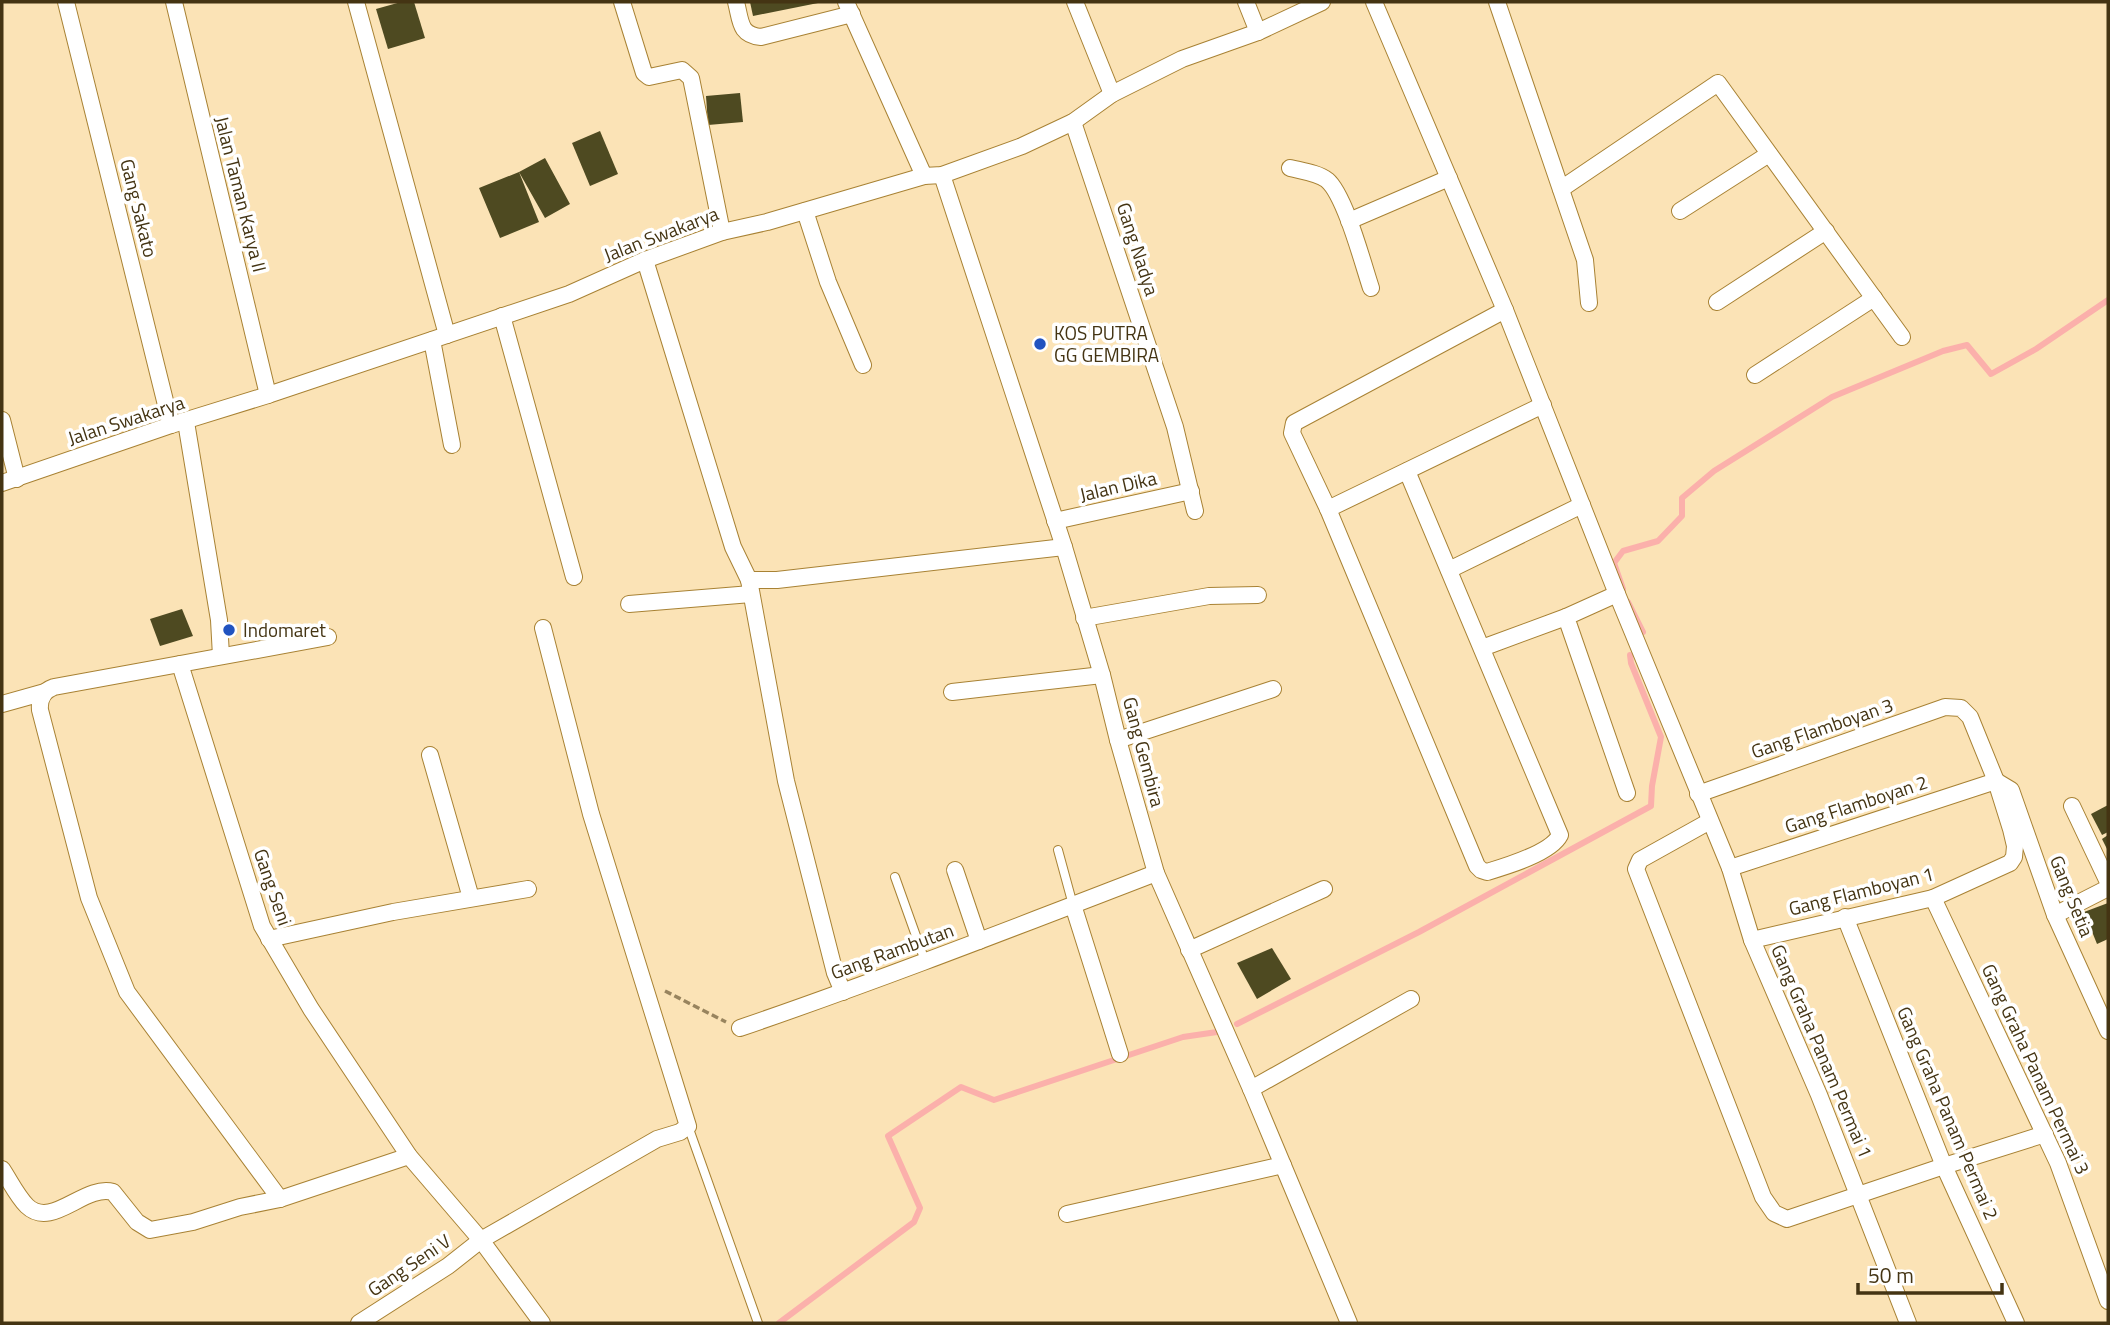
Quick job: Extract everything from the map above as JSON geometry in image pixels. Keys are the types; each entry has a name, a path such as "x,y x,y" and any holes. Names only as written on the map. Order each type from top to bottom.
{"street":[{"name":"Gang Sakato","path":"66,2 178,424"},
{"name":"Jalan Taman Karya II","path":"174,2 268,395"},
{"path":"356,2 440,337 452,445"},
{"path":"622,2 644,74 649,77 682,70 691,78 722,232"},
{"path":"736,2 743,30 750,36 761,37 849,8 925,176"},
{"path":"1075,2 1112,94"},
{"path":"1246,2 1258,33"},
{"name":"Jalan Swakarya","path":"9,481 569,294 645,260 722,232 768,222 925,176 942,175 1022,146 1073,122 1112,94 1182,58 1258,33 1322,2"},
{"name":"Gang Graha Panam Permai 1","path":"1374,2 1505,310 1616,594 1730,868 1752,940 1819,1095 1908,1323"},
{"path":"1497,2 1585,260 1590,303"},
{"path":"1561,189 1718,83 1902,337"},
{"name":"Gang Nadya","path":"1073,122 1175,427 1195,511"},
{"path":"1680,211 1769,153"},
{"path":"1290,168 1328,181 1349,221 1371,288"},
{"name":"Gang Gembira","path":"942,175 1063,547 1102,675 1156,873 1349,1323"},
{"path":"1349,221 1449,178"},
{"path":"805,211 828,282 863,365"},
{"path":"1717,302 1826,232"},
{"path":"645,260 733,547 750,587 786,781 835,973 843,992"},
{"path":"1755,376 1874,298"},
{"path":"1407,471 1559,835 1553,845 1487,872 1477,866 1328,509 1292,433 1294,423 1505,310"},
{"path":"502,316 574,577"},
{"path":"1328,509 1543,405"},
{"path":"2,420 9,481"},
{"path":"178,424 219,620 221,656"},
{"name":"Jalan Dika","path":"1055,521 1191,491"},
{"path":"1449,570 1583,505"},
{"path":"629,604 750,587 777,580 1063,547"},
{"path":"1482,648 1566,617 1616,594"},
{"path":"1084,618 1209,596 1258,595"},
{"path":"1566,617 1627,793"},
{"path":"542,628 591,814 688,1126"},
{"path":"2,704 67,684 328,637"},
{"name":"Gang Seni","path":"180,664 262,926 269,939 311,1009 409,1156 481,1240 542,1323"},
{"path":"952,692 1102,675"},
{"path":"1118,740 1273,689"},
{"path":"45,692 41,698 40,710 89,898 128,992 280,1199"},
{"name":"Gang Flamboyan 3","path":"1698,794 1945,707 1961,708 1970,717 1996,781"},
{"path":"430,755 471,898"},
{"name":"Gang Flamboyan 1","path":"1752,940 1933,898 2010,863 2014,857 2015,846 1996,781"},
{"name":"Gang Flamboyan 2","path":"1730,868 1996,781"},
{"name":"Gang Setia","path":"1996,781 2011,790 2055,915 2108,1031"},
{"path":"2072,806 2108,882"},
{"path":"1710,821 1640,860 1636,869 1763,1197 1774,1213 1787,1219 2045,1134"},
{"path":"955,870 979,942"},
{"name":"Gang Rambutan","path":"740,1028 979,942 1156,873"},
{"path":"2055,915 2108,888"},
{"path":"269,939 393,912 527,889"},
{"path":"1189,950 1324,889"},
{"name":"Gang Graha Panam Permai 3","path":"1933,898 2059,1163 2108,1301"},
{"path":"1073,905 1120,1055"},
{"name":"Gang Graha Panam Permai 2","path":"1845,917 1944,1166 2016,1323"},
{"path":"1251,1090 1411,999"},
{"name":"Gang Seni V","path":"359,1323 448,1266 481,1240 657,1139 680,1132 688,1126"},
{"path":"2,1169 26,1205 38,1212 49,1213 92,1193 109,1191 113,1192 137,1222 150,1230 193,1222 240,1207 280,1199 409,1156"},
{"path":"1067,1214 1283,1165"}],"lane":[{"path":"1058,850 1073,905"},
{"path":"895,877 925,961"},
{"path":"688,1126 758,1323"}],"path":[{"path":"644,981 740,1028"}],"building":[{"path":"401,2 414,2 425,38 388,49 376,9"},
{"path":"750,2 817,2 818,3 753,16"},
{"path":"740,93 743,122 708,125 706,96"},
{"path":"600,131 618,174 590,186 572,143"},
{"path":"545,158 570,204 545,218 519,172"},
{"path":"519,172 539,222 500,238 479,188"},
{"path":"182,609 193,636 160,646 150,619"},
{"path":"2108,805 2108,832 2102,835 2091,814"},
{"path":"2108,835 2108,851 2102,839"},
{"path":"2108,903 2108,939 2097,944 2084,912"},
{"path":"1272,948 1291,979 1257,999 1237,963"}],"waterway":[{"path":"1623,589 1614,563 1623,551 1658,541 1682,516 1682,498 1714,471 1832,397 1943,351 1967,345 1991,374 2036,349 2108,300"},
{"path":"1628,602 1643,632"},
{"path":"1237,1024 1419,932 1651,806 1661,737 1630,655"},
{"path":"779,1323 914,1222 920,1208 888,1136 961,1087 994,1100 1183,1037 1217,1032"}],"place":[{"name":"KOS PUTRA GG GEMBIRA","path":"1040,344"},
{"name":"Indomaret","path":"229,630"}]}
